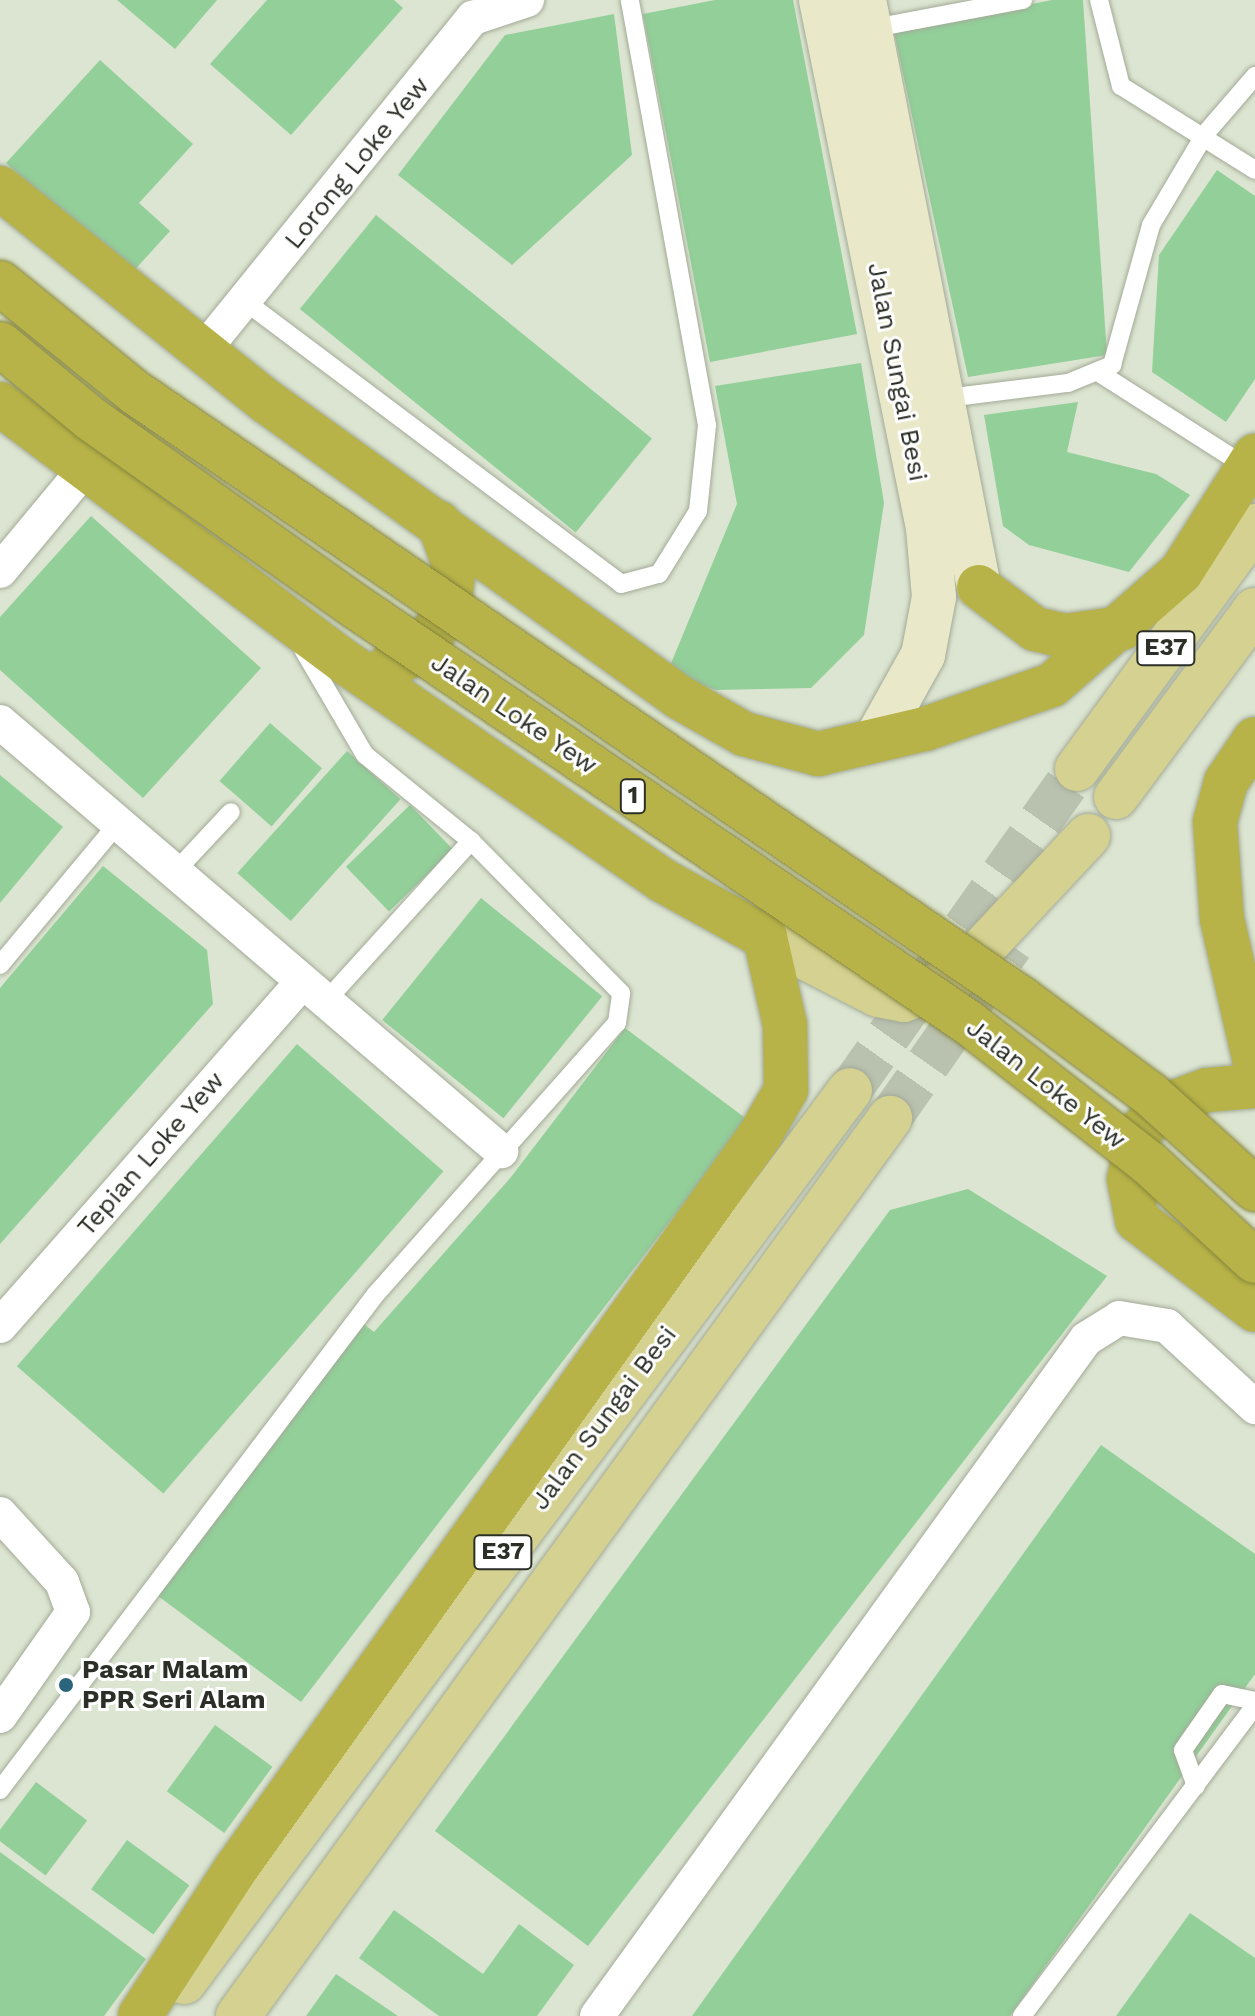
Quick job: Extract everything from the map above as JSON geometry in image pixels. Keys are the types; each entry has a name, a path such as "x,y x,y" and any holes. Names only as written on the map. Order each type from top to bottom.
{"highway":[{"path":"0,188 203,351 679,697 744,734 818,754 878,736 925,729 1052,685 1126,628 1181,572 1251,462"},
{"name":"Jalan Loke Yew","path":"0,283 136,393 1023,1000 1150,1094 1255,1189"},
{"name":"Jalan Loke Yew","path":"0,344 91,419 358,608 969,1023 1149,1163 1255,1261"},
{"path":"0,404 83,471 348,664 662,880 765,937 785,1025 786,1090 767,1124 235,1870 140,2016"},
{"path":"348,664 395,667 441,625 454,564 439,523"},
{"path":"979,587 1035,629 1065,636 1126,628"},
{"path":"1255,739 1226,782 1215,822 1222,919 1255,1062"},
{"path":"1255,1086 1207,1090 1164,1106 1140,1131 1129,1179 1137,1220 1255,1310"}],"main road":[{"name":"E37","path":"1077,769 1255,526"},
{"name":"E37","path":"1116,797 1255,610"},
{"path":"765,937 878,995 904,1000 957,976 1088,836"},
{"name":"Jalan Sungai Besi","path":"159,2016 850,1090"},
{"name":"Jalan Sungai Besi","path":"238,2016 890,1118"}],"street":[{"name":"Lorong Loke Yew","path":"203,351 246,302 463,9 527,0"},
{"name":"Jalan Sungai Besi","path":"821,0 928,528 934,597 923,655 878,736"},
{"name":"Jalan Sungai Besi","path":"866,14 947,398 979,587"},
{"path":"0,571 83,471"},
{"path":"0,722 172,875 501,1151"},
{"name":"Tepian Loke Yew","path":"0,1326 314,992"},
{"path":"597,2016 1086,1339 1119,1318 1167,1326 1255,1407"},
{"path":"0,1514 62,1582 73,1612 0,1716"}],"lane":[{"path":"246,302 621,584 659,574 698,511 707,425 630,0"},
{"path":"866,14 1023,0"},
{"path":"1099,0 1121,86 1147,108 1205,134 1255,170"},
{"path":"1101,374 1123,346 1151,225 1205,134 1255,76"},
{"path":"947,398 1101,374 1251,462"},
{"path":"0,1790 376,1294 617,1023 621,993 471,841 365,755 331,687 269,604"},
{"path":"172,875 231,812"},
{"path":"0,965 116,826"},
{"path":"314,992 471,841"},
{"path":"1022,2016 1196,1786 1255,1703 1222,1694 1183,1750 1196,1786"}],"building":[{"path":"117,0 217,0 175,49"},
{"path":"267,0 394,0 403,8 291,135 210,64"},
{"path":"715,0 793,0 857,334 710,362 643,14"},
{"path":"1052,0 1083,0 1107,355 968,377 894,32"},
{"path":"614,14 632,155 512,265 398,175 505,35"},
{"path":"100,60 193,144 139,203 170,231 130,275 6,163"},
{"path":"1217,170 1255,196 1255,379 1226,422 1152,372 1159,255"},
{"path":"376,215 652,438 576,532 300,309"},
{"path":"861,363 884,503 864,635 811,688 716,690 667,673 737,504 715,386"},
{"path":"1078,402 1067,452 1156,474 1190,495 1129,572 1029,545 1003,526 984,415"},
{"path":"91,516 261,668 143,798 0,670 0,617"},
{"path":"270,723 322,768 272,826 219,781"},
{"path":"347,751 401,799 291,921 237,873"},
{"path":"0,775 63,827 0,903"},
{"path":"410,805 453,850 389,911 346,867"},
{"path":"103,866 207,950 213,1004 0,1244 0,988"},
{"path":"481,898 602,996 503,1118 382,1020"},
{"path":"625,1028 748,1120 301,1702 154,1593 360,1321 374,1332 511,1177"},
{"path":"297,1044 443,1171 163,1494 17,1366"},
{"path":"968,1189 1107,1276 588,1946 435,1831 890,1210"},
{"path":"1101,1445 1255,1554 1255,1674 1010,2016 692,2016"},
{"path":"215,1725 272,1767 224,1833 167,1791"},
{"path":"36,1782 87,1821 46,1876 0,1841 0,1830"},
{"path":"127,1840 189,1885 153,1935 91,1889"},
{"path":"0,1852 146,1959 104,2016 0,2016"},
{"path":"394,1910 483,1974 519,1924 574,1965 537,2016 439,2016 359,1958"},
{"path":"1190,1913 1255,1958 1255,2016 1116,2016"},
{"path":"336,1974 398,2016 306,2016"}],"tunnel":[{"path":"850,1090 1077,769"},
{"path":"890,1118 1011,945"}],"place":[{"name":"Pasar Malam PPR Seri Alam","path":"66,1685"}]}
